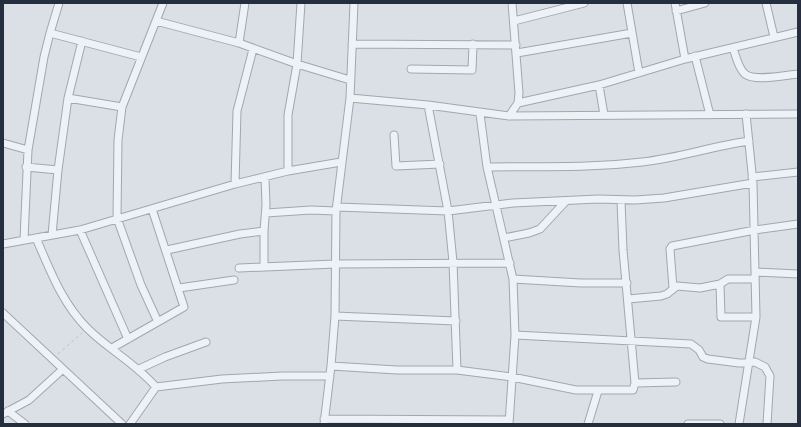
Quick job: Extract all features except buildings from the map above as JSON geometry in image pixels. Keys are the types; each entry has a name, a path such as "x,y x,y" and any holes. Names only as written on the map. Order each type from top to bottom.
{"street":[{"path":"24,240 26,167 28,150 44,57 59,3"},
{"path":"158,322 141,285 117,218 118,140 122,107 163,3"},
{"path":"239,43 245,3"},
{"path":"288,171 288,115 297,64 301,3"},
{"path":"354,3 350,98 341,162 337,209 335,316 330,376 324,421 509,422 515,335 513,279 487,167 480,114"},
{"path":"509,116 518,103 519,88 512,3"},
{"path":"514,21 584,3"},
{"path":"627,3 639,73"},
{"path":"675,3 685,58"},
{"path":"676,11 706,3"},
{"path":"766,3 774,37"},
{"path":"156,21 239,43 297,64 350,80"},
{"path":"518,103 599,85 685,58 798,32"},
{"path":"50,33 141,57"},
{"path":"517,53 632,33"},
{"path":"52,235 58,170 68,98 82,41"},
{"path":"352,44 516,45"},
{"path":"411,69 472,70 473,44"},
{"path":"733,48 742,70 751,77 798,74"},
{"path":"235,184 237,111 253,49"},
{"path":"695,56 710,115"},
{"path":"599,85 604,115"},
{"path":"68,98 122,107"},
{"path":"350,98 428,105 480,114 509,116 798,114"},
{"path":"428,105 448,211 453,262 457,370"},
{"path":"739,424 756,317 755,230 746,114"},
{"path":"394,135 396,166 440,164"},
{"path":"487,167 587,166 642,162 710,147 749,141"},
{"path":"3,143 28,150"},
{"path":"3,244 80,230 235,184 288,171 341,162"},
{"path":"26,167 58,170"},
{"path":"266,213 337,209 448,211 513,203 598,199 621,201 664,198 798,172"},
{"path":"264,266 264,231 266,213 265,177"},
{"path":"504,238 540,229 566,201"},
{"path":"331,366 397,370 457,370 512,377 576,390 633,390 635,383 633,341 628,299 621,201"},
{"path":"112,348 184,307 167,250 152,209"},
{"path":"674,288 670,249 672,246 755,230 798,224"},
{"path":"80,230 128,338"},
{"path":"167,250 240,234 264,231"},
{"path":"36,238 70,309 88,328 139,369 156,387"},
{"path":"239,268 335,264 453,262 510,263"},
{"path":"628,299 661,296 668,294 674,288 681,286 700,288 720,284 728,280 755,276 798,274"},
{"path":"513,279 582,283 627,283"},
{"path":"179,288 234,280"},
{"path":"720,284 721,317 756,317"},
{"path":"3,313 122,424"},
{"path":"335,316 456,321"},
{"path":"515,335 691,344 699,350 702,357 708,359 749,363 755,362 765,367 770,376 767,424"},
{"path":"139,369 165,357 206,342"},
{"path":"6,413 29,400 63,369"},
{"path":"130,424 156,387 236,378 330,376"},
{"path":"635,383 676,382"},
{"path":"588,424 598,391"},
{"path":"6,413 25,424"},
{"path":"688,424 720,424"}],"path":[{"path":"52,359 88,328"}]}
